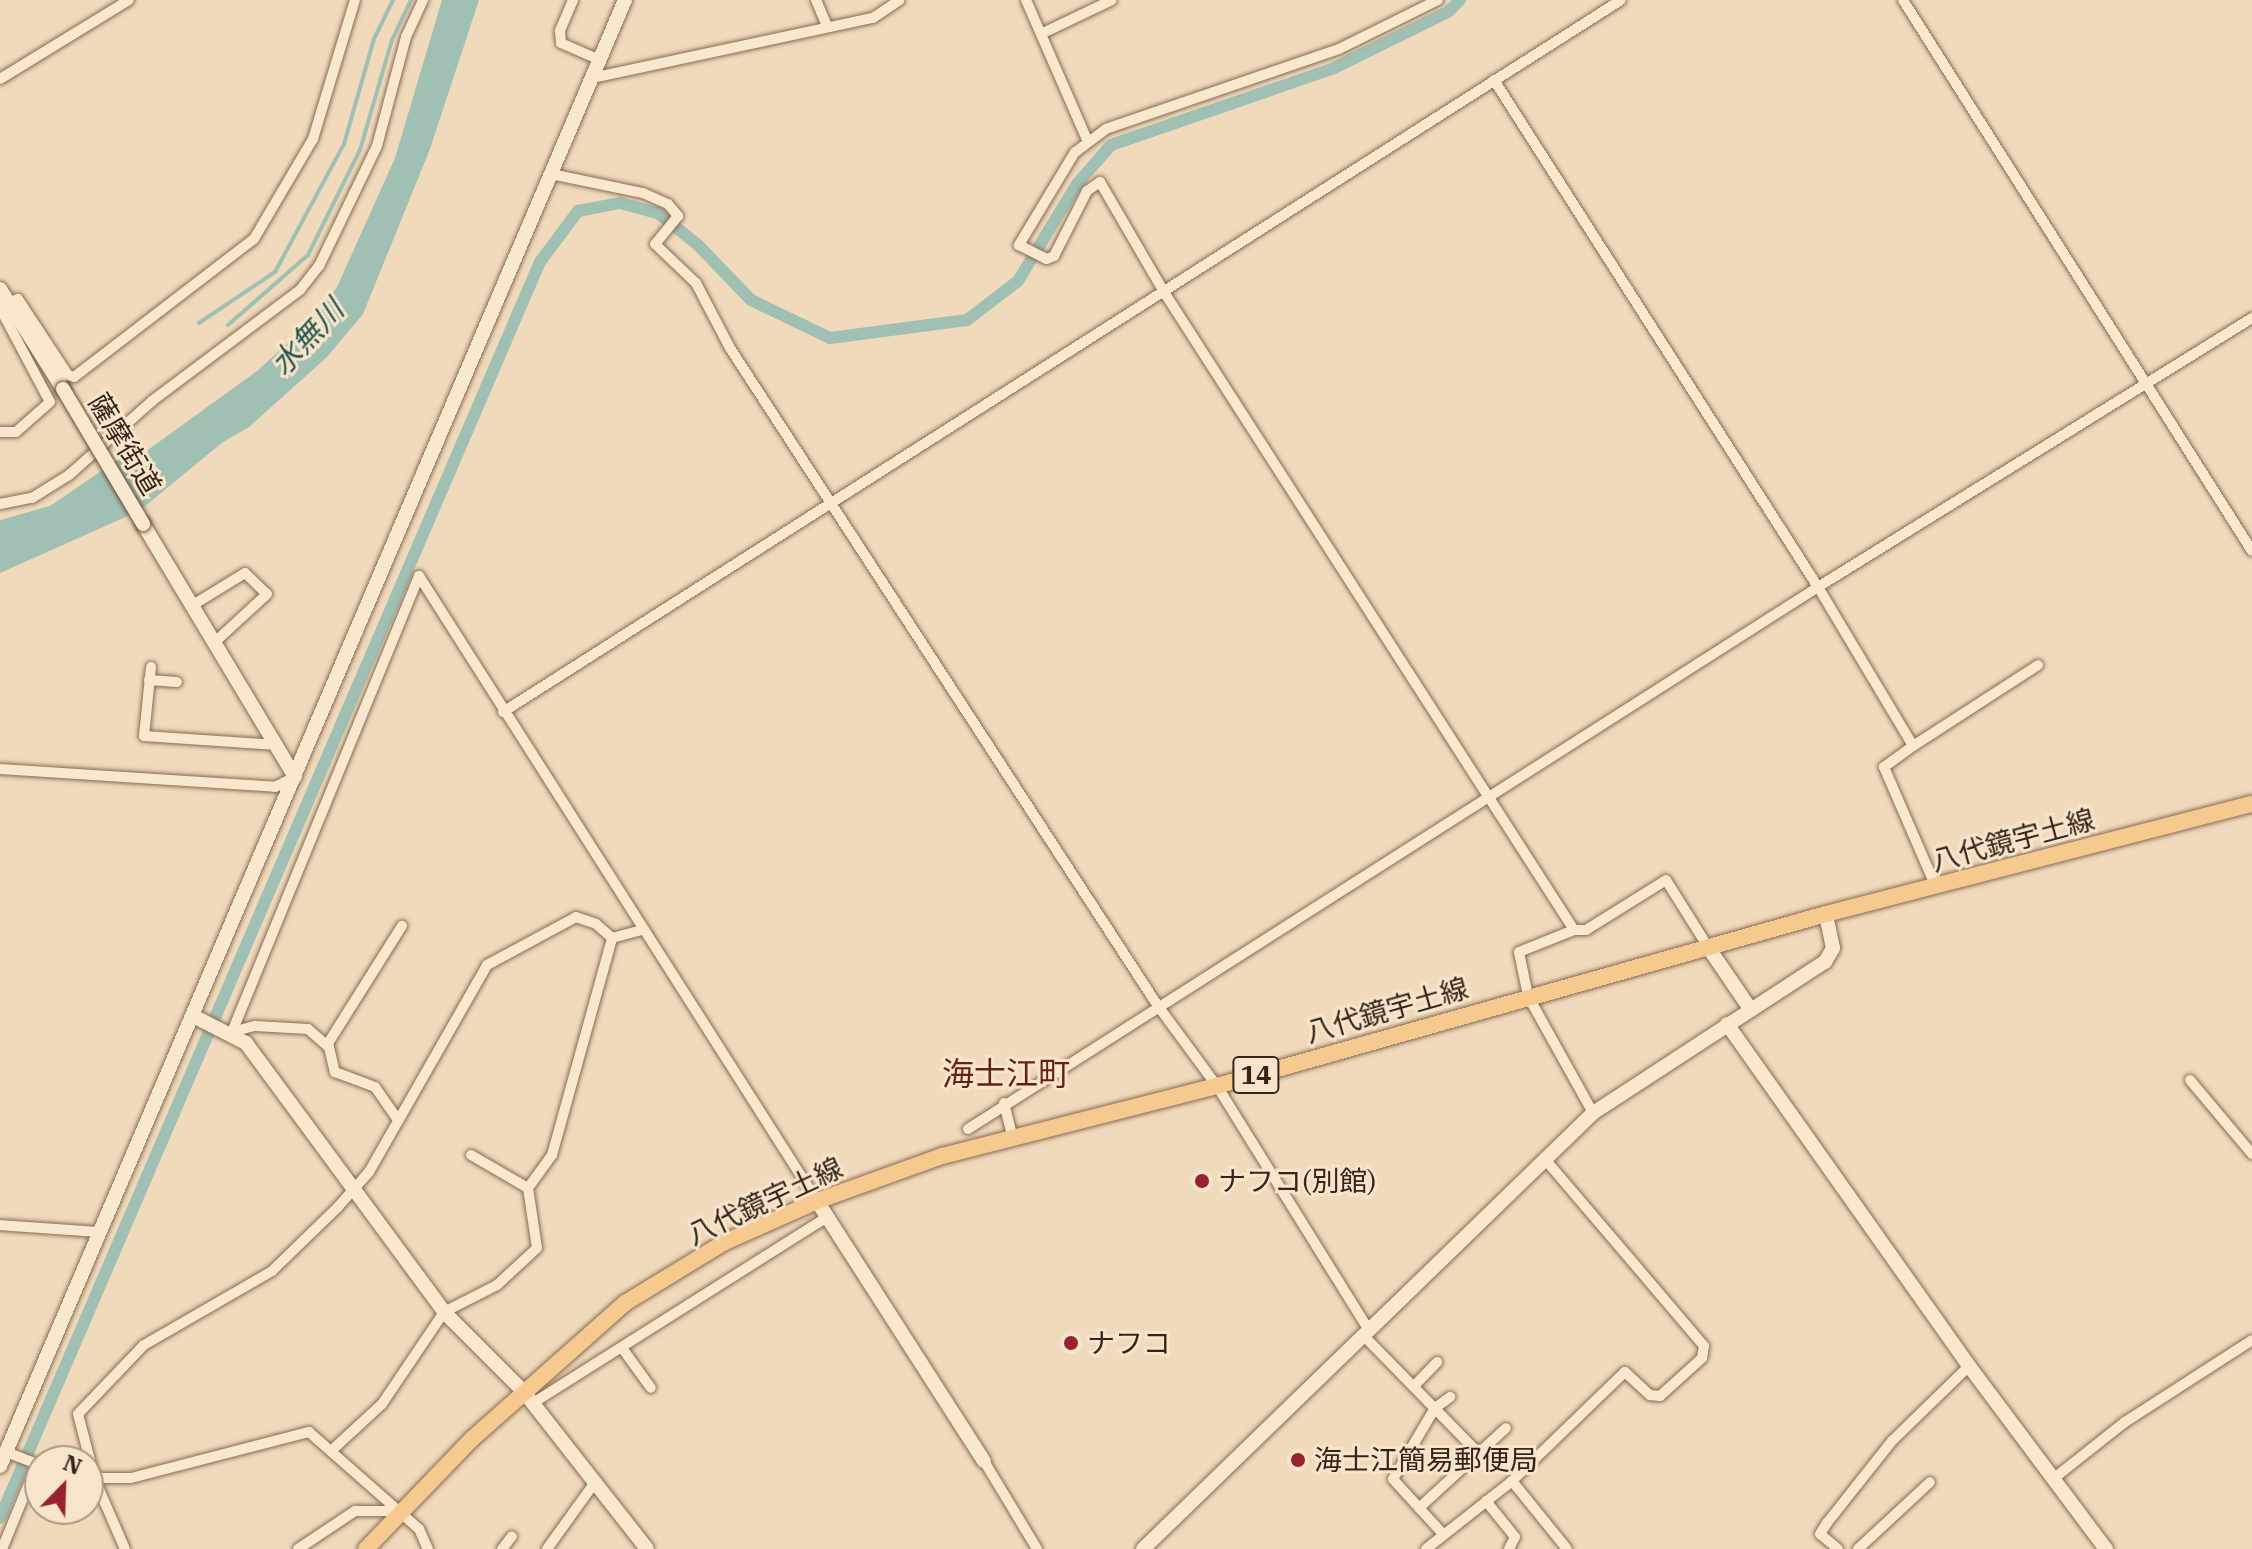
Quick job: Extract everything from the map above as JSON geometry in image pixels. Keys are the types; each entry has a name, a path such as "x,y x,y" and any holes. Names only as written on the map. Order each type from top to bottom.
{"main road":[{"name":"八代鏡宇土線","path":"366,1549 400,1511 528,1398 625,1303 725,1242 817,1201 942,1156 1217,1086 1826,914 2252,804"}],"street":[{"path":"0,79 129,0"},
{"path":"0,432 16,432 50,402 2,301 18,299 68,375 74,377 254,239 313,139 355,0"},
{"path":"0,504 32,498 69,475 152,401 300,290 319,266 377,146 406,37 423,0"},
{"path":"573,0 560,31 561,43 600,60"},
{"path":"0,1466 625,0"},
{"path":"816,0 826,24"},
{"path":"592,78 826,24 873,18 900,0"},
{"path":"1026,0 1088,142"},
{"path":"1043,33 1112,0"},
{"path":"1438,0 1339,49 1140,116 1088,142 1075,152 1019,245 1047,259 1054,256 1087,191 1100,182 1164,292 1574,930"},
{"path":"503,712 1621,0"},
{"path":"1903,0 2252,551"},
{"path":"1494,80 1818,587 1913,746"},
{"path":"551,174 643,193 668,204 678,216 655,244 696,283 730,348 1158,1006 1217,1086 1366,1332 1478,1453"},
{"name":"薩摩街道","path":"2,301 63,389 295,777"},
{"path":"968,1129 1004,1103 1818,587 2147,387 2252,318"},
{"path":"193,605 245,573 267,594 215,642"},
{"path":"232,1032 419,576 642,930 984,1461 1037,1549"},
{"path":"1936,887 1884,767 2038,665"},
{"path":"151,667 144,736 277,745"},
{"path":"149,680 177,682"},
{"path":"0,769 275,787 295,777"},
{"path":"1593,1113 1528,996 1519,952 1574,930 1586,930 1666,880 1751,1010"},
{"path":"1143,1549 1593,1113 1825,962 1833,948 1826,914"},
{"path":"85,1445 78,1414 107,1380 161,1333 272,1271 369,1172 396,1117 419,1087 487,965 548,928 576,917 596,924 612,938"},
{"path":"327,1045 402,926"},
{"path":"612,938 642,930"},
{"path":"331,1451 382,1404 444,1312 497,1285 537,1248 528,1188 552,1155 612,938"},
{"path":"193,1016 232,1032 444,1312 528,1398 593,1485 647,1549"},
{"path":"1727,1024 1969,1366 2106,1549"},
{"path":"232,1032 255,1026 308,1029 327,1045 335,1072 375,1087 396,1117"},
{"path":"2190,1080 2252,1154"},
{"path":"1004,1103 1013,1139"},
{"path":"471,1155 528,1188"},
{"path":"1426,1549 1512,1481 1625,1372 1650,1395 1660,1396 1697,1367 1704,1346 1544,1158"},
{"path":"528,1398 622,1348 827,1217"},
{"path":"0,1225 101,1232"},
{"path":"2053,1479 2125,1422 2252,1340"},
{"path":"622,1348 651,1388"},
{"path":"1415,1385 1437,1362"},
{"path":"1838,1549 1820,1534 1827,1523 1892,1441 1969,1366"},
{"path":"1443,1534 1393,1479 1435,1408 1450,1397"},
{"path":"1419,1508 1506,1428"},
{"path":"104,1479 131,1478 286,1434 309,1432 419,1529 428,1549"},
{"path":"7,1452 24,1459"},
{"path":"1512,1481 1567,1549"},
{"path":"1858,1549 1930,1482"},
{"path":"547,1549 593,1485"},
{"path":"2,1549 24,1498"},
{"path":"1486,1501 1515,1537 1509,1549"},
{"path":"104,1504 125,1549"},
{"path":"298,1549 355,1511 400,1511"},
{"path":"502,1549 512,1536"}],"water":[{"name":"水無川","path":"442,0 479,0 430,149 363,314 327,357 249,427 223,442 139,511 0,573 0,520 50,506 116,461 145,452 257,371 315,318 337,287 395,158"}],"waterway":[{"path":"199,323 275,272 344,144 374,39 393,0"},
{"path":"228,325 308,255 360,150 392,40 411,0"},
{"path":"0,1518 540,262 578,211 620,203 658,213 698,245 751,300 830,338 967,320 1018,281 1077,184 1111,145 1334,68 1448,12 1460,0"}],"place":[{"name":"ナフコ(別館)","path":"1202,1181"},
{"name":"ナフコ","path":"1071,1343"},
{"name":"海士江簡易郵便局","path":"1298,1460"}],"district":[{"name":"海士江町","path":"1006,1073"}]}
